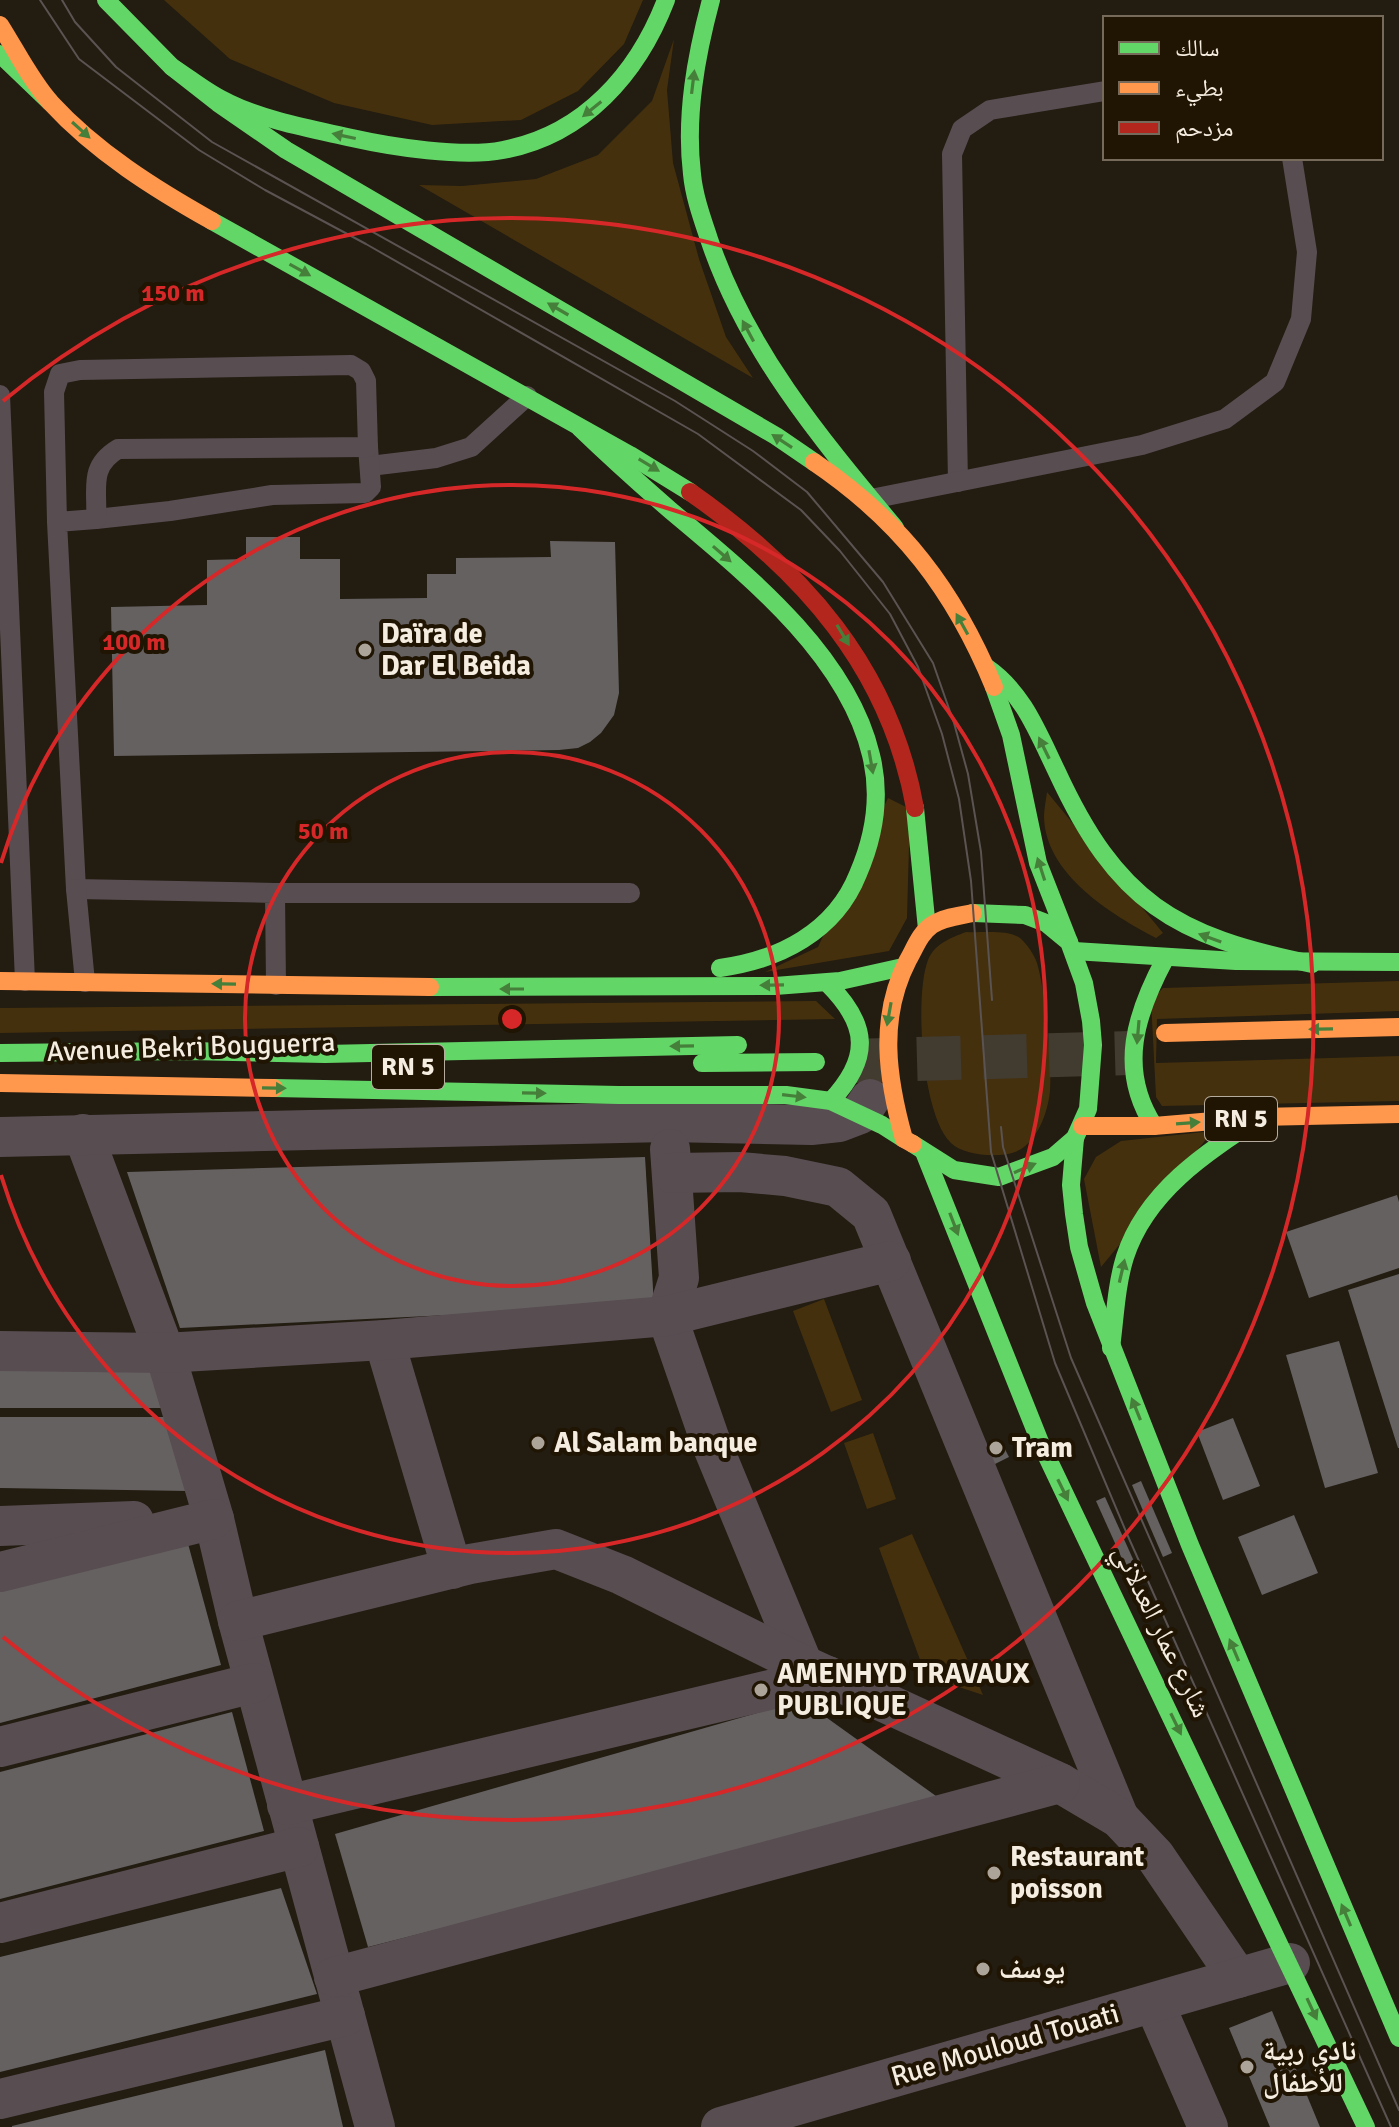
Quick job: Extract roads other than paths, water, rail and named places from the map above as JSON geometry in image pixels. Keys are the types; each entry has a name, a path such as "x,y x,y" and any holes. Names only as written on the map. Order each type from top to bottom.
{"main road":[{"path":"106,0 172,67 286,150 776,436 841,481 895,528"},
{"path":"172,67 237,107 330,133 396,147 443,152 502,151 544,138 577,121 602,102 646,48 666,0"},
{"path":"0,1083 619,1095 786,1095 846,1108 954,1170 999,1177 1053,1157 1079,1132 1091,1092 1093,1045 1084,983 1040,866 1013,741 986,667 935,577 789,395 754,344 713,257 691,172 690,129 698,46 711,0"},
{"path":"0,25 50,102"},
{"path":"0,54 108,154 174,200 638,458 725,514 773,556 836,623 883,704 899,739 915,810 927,929"},
{"path":"564,989 592,975 607,972 730,967 765,960 789,949 827,922 851,891 865,861 874,826 874,767 866,739 846,696 812,648 746,574 580,428"},
{"path":"986,667 1013,687 1084,827 1128,887 1166,917 1195,932 1263,955 1312,964"},
{"path":"904,1139 894,1106 889,1071 886,1038 889,1011 903,967 927,929 949,918 973,913 1025,915 1046,923 1072,947 1165,959 1312,964 1399,962"},
{"path":"1154,1126 1141,1104 1135,1067 1141,1009 1165,959"},
{"path":"0,981 564,989 828,984 903,967"},
{"path":"828,984 845,1000 857,1019 861,1042 859,1065 848,1086 846,1108"},
{"path":"1165,1033 1399,1027"},
{"name":"Avenue Bekri Bouguerra","path":"0,1053 816,1053 0,1083"},
{"name":"RN 5","path":"1079,1132 1261,1117 1399,1114"},
{"path":"1111,1348 1119,1281 1126,1253 1140,1224 1189,1167 1261,1117"},
{"name":"شارع عمار العدلاني","path":"1079,1132 1071,1185 1079,1247 1095,1303 1190,1545 1399,2038"},
{"name":"شارع عمار العدلاني","path":"924,1152 1040,1442 1366,2127"}],"street":[{"path":"0,1137 667,1122 811,1125 839,1122 846,1108 889,1071"},
{"path":"667,1122 679,1278 667,1316 710,1440 815,1671"},
{"path":"83,1134 165,1353 214,1519 254,1683 375,2127"},
{"path":"672,1173 740,1172 785,1176 838,1187 871,1214 1119,1818"},
{"path":"0,1351 165,1353 384,1340 667,1316 891,1261"},
{"path":"384,1340 452,1569"},
{"path":"0,1526 214,1519"},
{"path":"0,1572 214,1519"},
{"path":"238,1621 452,1569 556,1549 622,1575 815,1671 1060,1783 1119,1818 1155,1856 1238,1978"},
{"path":"287,1805 815,1671"},
{"path":"0,1747 254,1683"},
{"path":"334,1977 1060,1783"},
{"path":"0,1923 299,1847"},
{"name":"Rue Mouloud Touati","path":"721,2127 814,2114 1154,2003 1290,1963"},
{"path":"1154,2003 1208,2127"},
{"path":"0,2099 345,2016"}],"lane":[{"path":"958,482 952,154 962,129 990,110 1103,91"},
{"path":"871,499 1142,445 1225,419 1275,382 1301,319 1307,252 1292,160"},
{"path":"57,522 170,511 272,495 365,493 371,487 366,381 361,371 351,365 80,370 60,374 54,392 57,522 76,889 85,982"},
{"path":"0,395 25,981"},
{"path":"96,519 97,470 103,458 118,449 436,458 471,447 527,396"},
{"path":"76,889 275,893 630,893"},
{"path":"275,893 276,985"}],"tunnel":[{"path":"851,1061 1130,1053"}],"tram line":[{"path":"40,0 79,59 199,150 698,434 801,510 840,551 890,614 918,667 942,734 959,799 971,881 991,1152 1055,1363 1127,1534 1391,2127"},
{"path":"62,0 75,22 116,67 212,142 675,401 753,451 807,492 883,582 933,663 968,774 981,852 992,1000"},
{"path":"1001,1127 1003,1147 1071,1358 1399,2110"}],"place":[{"name":"Daïra de Dar El Beida","path":"365,650"},
{"name":"Al Salam banque","path":"538,1443"},
{"name":"Tram","path":"996,1448"},
{"name":"AMENHYD TRAVAUX PUBLIQUE","path":"761,1690"},
{"name":"Restaurant poisson","path":"994,1873"},
{"name":"يوسف","path":"983,1969"},
{"name":"نادي ربية للأطفال","path":"1247,2067"}]}
